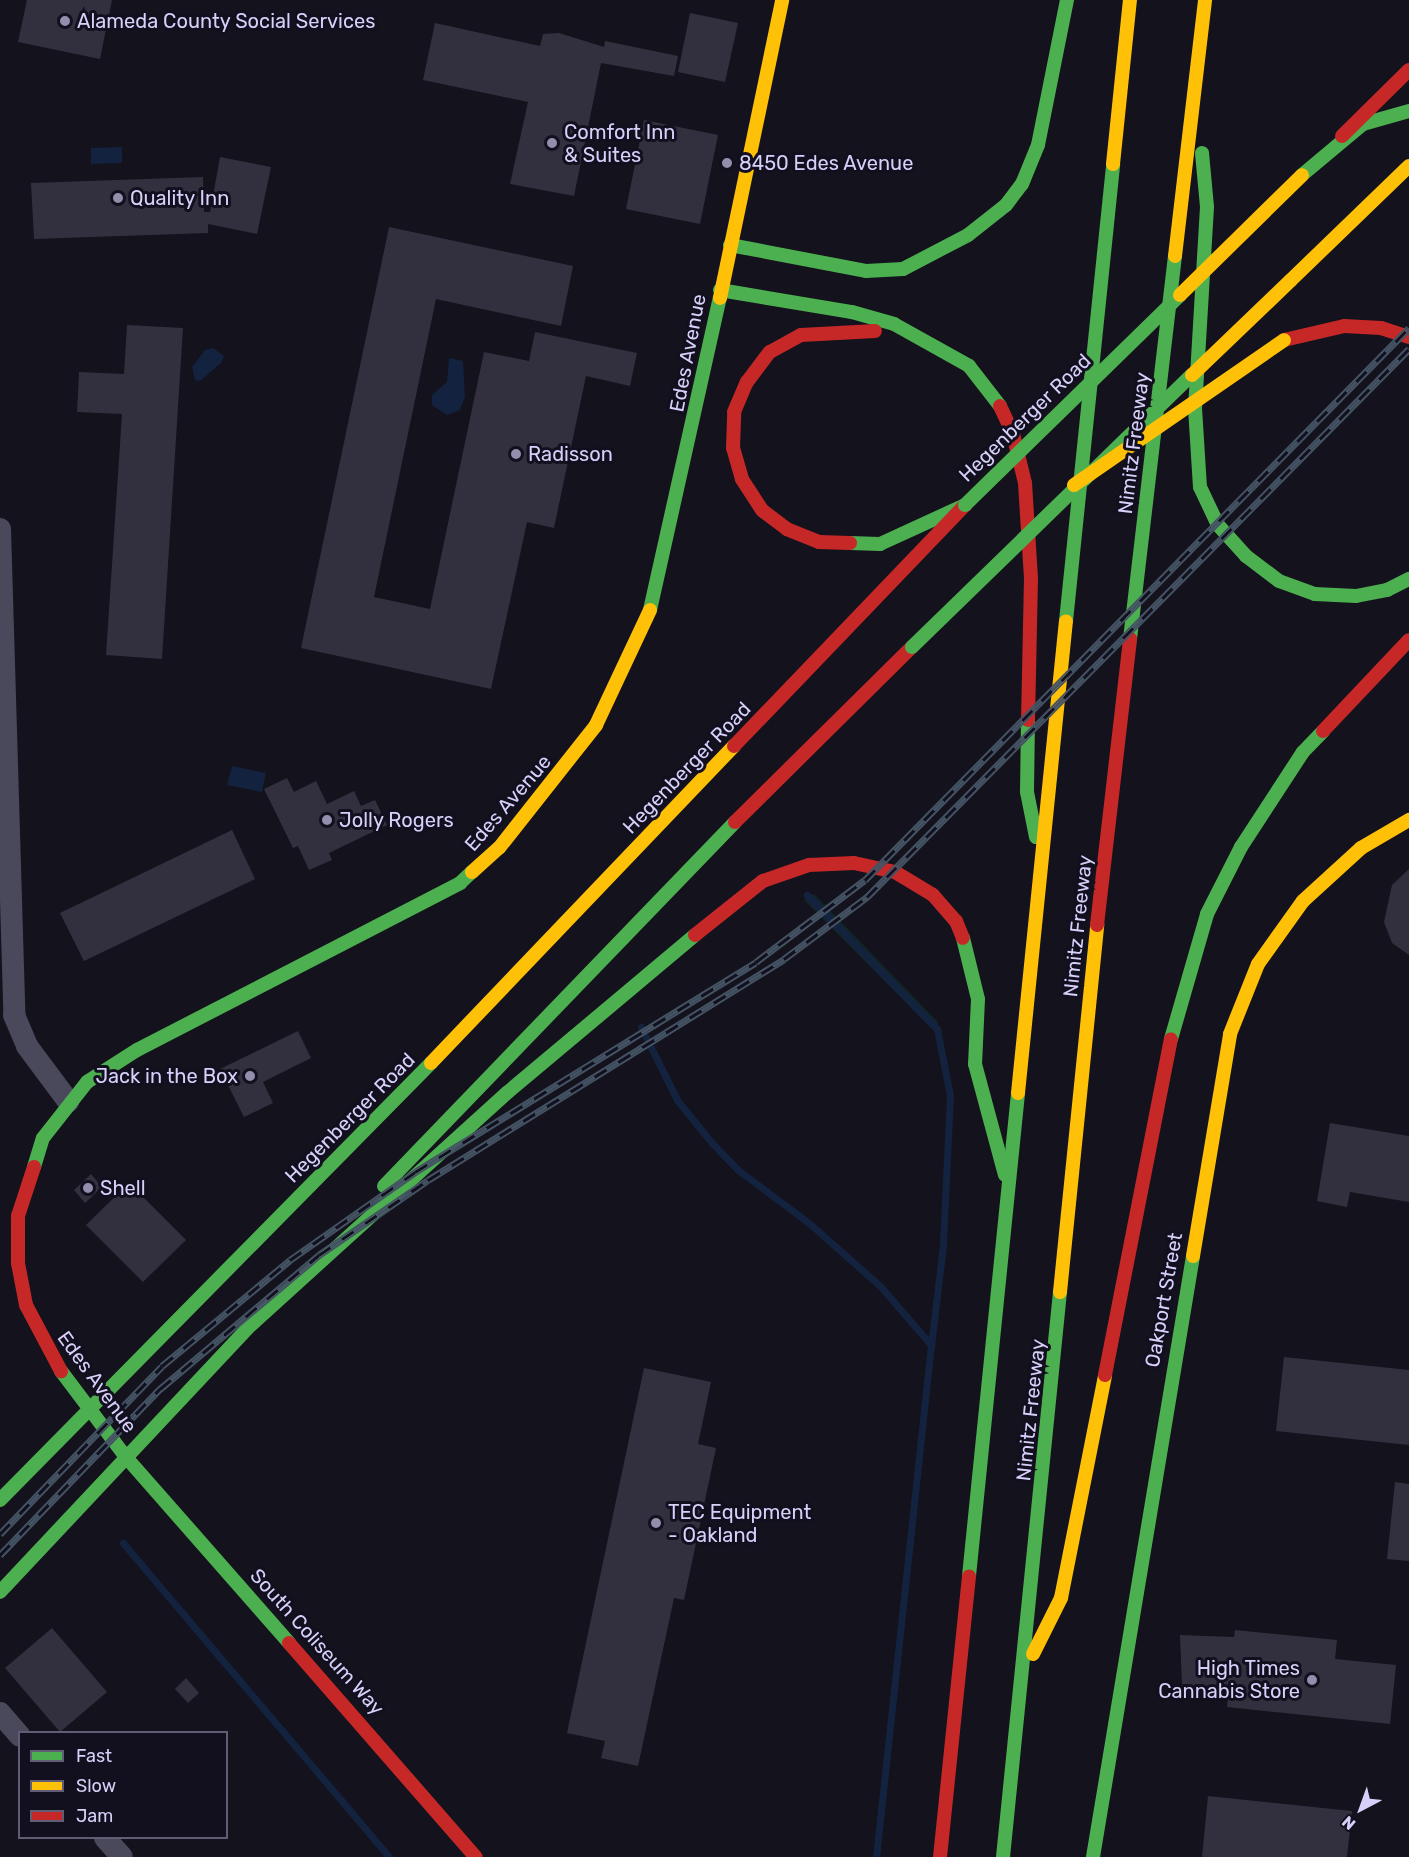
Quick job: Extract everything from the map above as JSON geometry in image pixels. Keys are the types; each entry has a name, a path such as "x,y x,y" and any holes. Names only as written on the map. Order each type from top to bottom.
{"main road":[{"name":"Edes Avenue","path":"126,1456 87,1408 33,1325 18,1263 18,1216 28,1176 43,1138 68,1101 111,1064 435,899 499,848 556,779 596,725 651,608 669,546 720,290 782,0"},
{"path":"730,245 866,271 903,269 968,235 1006,205 1022,184 1038,144 1067,0"},
{"name":"Nimitz Freeway","path":"940,1857 1043,872 1130,0"},
{"name":"Nimitz Freeway","path":"1004,1857 1025,1669 1106,841 1205,0"},
{"name":"Hegenberger Road","path":"0,1500 87,1408 423,1072 965,505 1409,70"},
{"path":"1196,82 1207,207 1195,408 1200,487 1218,525 1246,556 1279,581 1315,594 1356,596 1387,590 1409,579"},
{"path":"1302,175 1363,124 1409,111"},
{"path":"0,1592 252,1324 767,789 1074,485 1409,166"},
{"path":"720,290 852,312 935,344 969,366 995,395 1013,434 1025,483 1031,578 1027,792 1043,872"},
{"path":"1074,485 1284,340 1344,326 1381,328 1409,337"},
{"path":"935,344 868,330 801,335 770,352 747,382 734,412 733,448 742,479 762,510 787,529 819,542 880,544 965,505"},
{"path":"1025,1669 1061,1598 1177,1010 1208,914 1241,847 1303,752 1409,640"},
{"name":"Oakport Street","path":"1093,1857 1230,1034 1258,964 1303,901 1361,848 1409,820"},
{"path":"252,1324 508,1092 731,905 764,882 809,865 854,863 895,872 933,895 956,921 969,954 978,999 975,1064 1010,1194"},
{"name":"South Coliseum Way","path":"126,1456 476,1857"}],"street":[{"path":"0,529 14,1015 27,1046 68,1101"},
{"path":"0,1713 18,1734"},
{"path":"106,1839 122,1857"}],"green space":[{"path":"814,894 938,1022 937,1029 931,1028 804,900"}],"water":[{"path":"122,147 122,163 91,164 91,148"},
{"path":"213,348 224,356 221,363 200,381 195,380 192,367 205,350"},
{"path":"449,358 463,361 465,397 460,410 447,415 432,405 432,395 447,382"},
{"path":"232,766 266,773 262,792 227,785"}],"building":[{"name":"Alameda County Social Services","path":"27,0 112,0 100,59 18,42"},
{"path":"690,13 738,23 725,82 678,72"},
{"name":"Comfort Inn & Suites","path":"435,23 540,46 543,34 559,33 604,47 605,41 678,56 674,76 601,63 574,196 510,184 528,102 423,80"},
{"path":"644,120 718,135 700,224 626,209"},
{"name":"Quality Inn","path":"220,157 271,167 257,234 208,224 208,233 34,239 31,183 203,177 204,212 210,212"},
{"name":"Radisson","path":"389,227 573,266 561,326 436,299 374,597 430,609 484,352 529,361 535,332 637,353 630,386 586,376 554,528 527,522 491,689 301,648"},
{"path":"127,325 183,328 162,659 106,655 122,414 77,412 79,372 124,374"},
{"path":"287,778 294,792 316,781 327,804 354,791 361,806 375,800 387,825 329,853 332,860 309,870 298,846 293,848 264,789"},
{"path":"232,830 255,879 84,961 60,913"},
{"path":"1409,869 1409,955 1392,943 1384,922 1392,885"},
{"name":"Jack in the Box","path":"298,1031 311,1058 263,1082 273,1103 244,1117 220,1069"},
{"path":"1330,1123 1409,1136 1409,1202 1350,1192 1347,1207 1317,1201"},
{"name":"Shell","path":"91,1174 102,1187 85,1203 74,1190"},
{"path":"129,1183 186,1240 143,1282 86,1225"},
{"path":"1284,1357 1409,1370 1409,1445 1276,1431"},
{"name":"TEC Equipment - Oakland","path":"644,1368 711,1382 698,1444 716,1448 684,1600 674,1598 638,1766 601,1758 605,1741 567,1733"},
{"path":"1395,1482 1409,1484 1409,1561 1387,1559"},
{"path":"52,1628 107,1692 59,1731 5,1668"},
{"name":"High Times Cannabis Store","path":"1235,1630 1337,1640 1335,1659 1396,1665 1390,1724 1227,1707 1228,1695 1191,1691 1190,1684 1182,1685 1180,1635 1234,1637"},
{"path":"186,1678 199,1693 188,1703 175,1689"},
{"path":"1208,1796 1352,1811 1347,1857 1202,1857"}],"waterway":[{"path":"807,895 937,1029 950,1095 943,1245 931,1345"},
{"path":"641,1027 677,1100 712,1143 738,1170 809,1223 881,1287 931,1345 876,1857"},
{"path":"123,1543 389,1857"}],"railway":[{"path":"0,1534 162,1366 290,1260 415,1172 756,962 865,880 1409,328"},
{"path":"0,1555 160,1389 319,1255 428,1180 784,959 867,897 1409,349"}],"traffic: fast":[{"path":"730,245 866,271 903,269 968,235 1006,205 1022,184 1038,145 1067,0"},
{"path":"1302,175 1363,124 1409,111"},
{"path":"1202,153 1207,207 1195,408 1200,487 1218,525 1246,556 1279,581 1315,594 1356,596 1387,590 1409,579"},
{"path":"1066,621 1113,164"},
{"path":"1130,639 1175,256"},
{"path":"720,290 852,312 894,324 969,366 1000,406"},
{"path":"965,505 1180,295"},
{"path":"650,610 720,298"},
{"path":"912,647 1192,375"},
{"path":"850,543 880,544 965,505"},
{"path":"1028,720 1027,792 1036,837"},
{"path":"1171,1039 1207,914 1241,847 1303,752 1323,731"},
{"path":"384,1186 735,822"},
{"path":"34,1167 43,1138 87,1082 137,1050 460,883 472,872"},
{"path":"252,1324 508,1092 695,935"},
{"path":"963,938 978,999 975,1064 1005,1175"},
{"path":"0,1500 431,1063"},
{"path":"969,1576 1018,1093"},
{"path":"1093,1857 1193,1256"},
{"path":"1003,1857 1060,1292"},
{"path":"0,1592 271,1303"},
{"path":"61,1371 125,1456 289,1643"}],"traffic: slow":[{"path":"720,298 782,0"},
{"path":"1113,164 1130,0"},
{"path":"1175,256 1205,0"},
{"path":"1291,280 1409,166"},
{"path":"1180,295 1302,175"},
{"path":"1192,375 1291,280"},
{"path":"1074,485 1284,340"},
{"path":"472,872 499,848 596,725 650,610"},
{"path":"1018,1093 1066,621"},
{"path":"431,1063 734,746"},
{"path":"1193,1256 1230,1034 1258,964 1303,901 1361,848 1409,820"},
{"path":"1060,1292 1097,925"},
{"path":"1033,1654 1061,1598 1105,1375"}],"traffic: jam":[{"path":"1342,136 1409,70"},
{"path":"1284,340 1344,326 1381,328 1409,337"},
{"path":"850,543 819,542 787,529 762,510 742,479 733,448 734,412 747,382 770,352 801,335 875,331"},
{"path":"1000,406 1013,434 1025,483 1031,578 1028,720"},
{"path":"734,746 965,505"},
{"path":"1097,925 1130,639"},
{"path":"1323,731 1409,640"},
{"path":"735,822 912,647"},
{"path":"695,935 763,881 809,865 854,863 895,872 933,895 956,921 963,938"},
{"path":"1105,1375 1171,1039"},
{"path":"34,1167 18,1216 18,1263 26,1305 61,1371"},
{"path":"940,1857 969,1576"},
{"path":"289,1643 476,1857"}],"place":[{"name":"Alameda County Social Services","path":"65,21"},
{"name":"Comfort Inn & Suites","path":"552,143"},
{"name":"8450 Edes Avenue","path":"727,163"},
{"name":"Quality Inn","path":"118,198"},
{"name":"Radisson","path":"516,454"},
{"name":"Jolly Rogers","path":"327,820"},
{"name":"Jack in the Box","path":"250,1076"},
{"name":"Shell","path":"88,1188"},
{"name":"TEC Equipment - Oakland","path":"656,1523"},
{"name":"High Times Cannabis Store","path":"1312,1680"}]}
